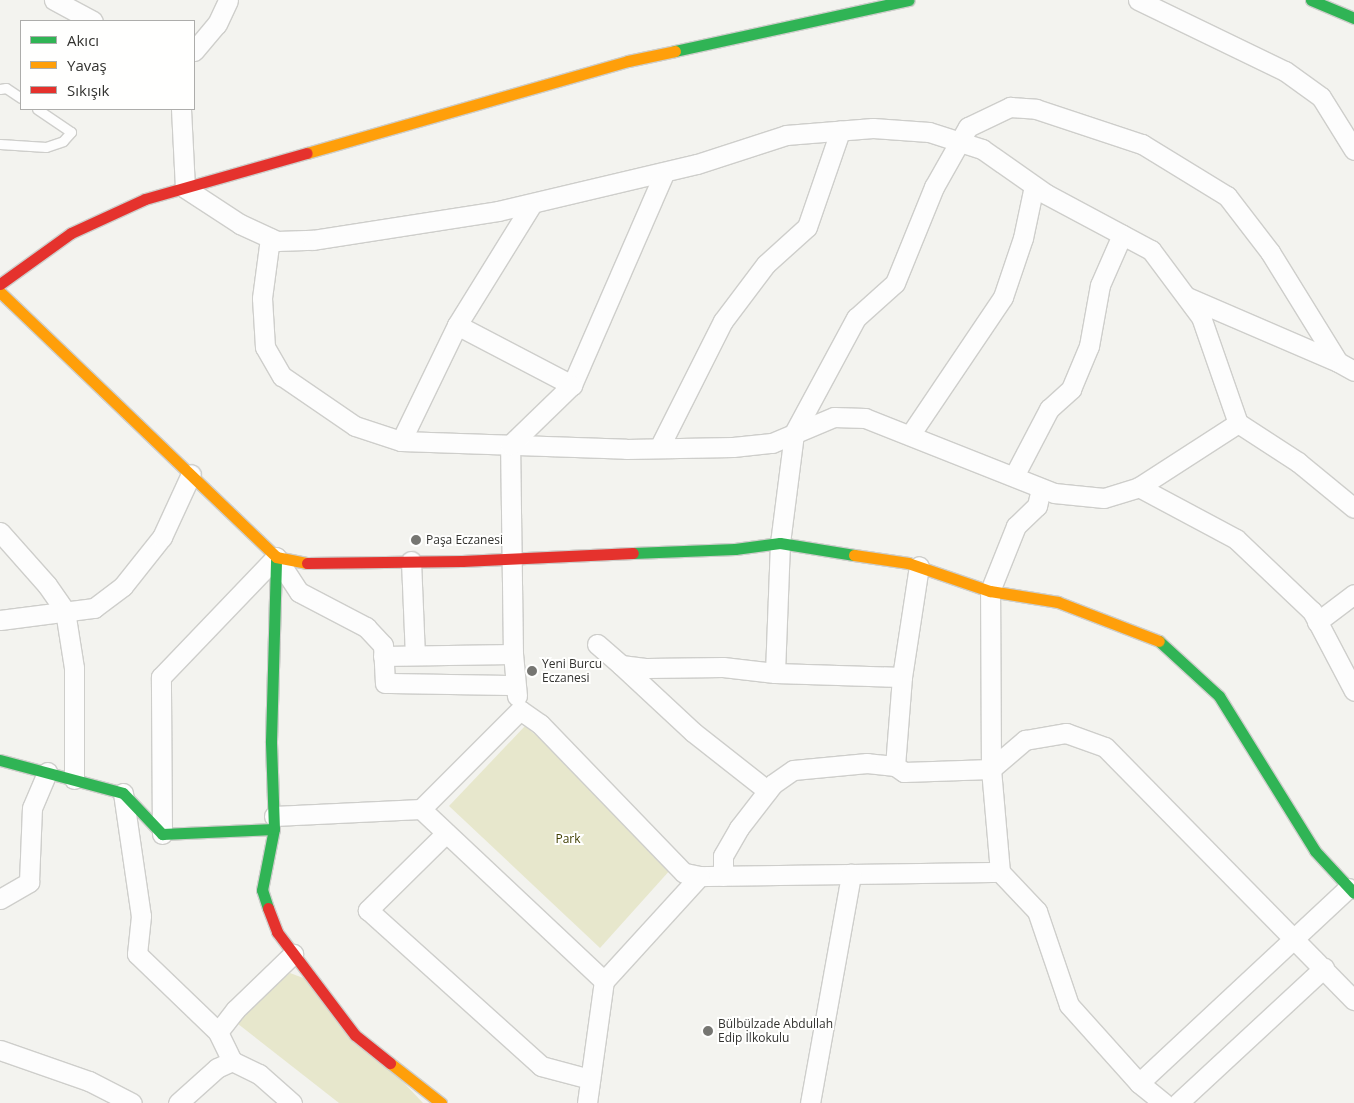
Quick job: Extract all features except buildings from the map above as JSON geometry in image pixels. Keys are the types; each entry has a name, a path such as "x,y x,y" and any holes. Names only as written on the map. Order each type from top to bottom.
{"street":[{"path":"54,0 91,20"},
{"path":"195,50 217,24 228,0"},
{"path":"0,284 71,234 145,199 628,61 908,0"},
{"path":"1138,0 1285,71 1321,97 1354,150"},
{"path":"1312,0 1354,18"},
{"path":"775,673 780,543 794,433 856,318 895,283 934,187 958,141 968,127 1010,107 1036,110 1142,144 1227,196 1270,252 1338,362"},
{"path":"181,110 185,188"},
{"path":"185,188 240,224 277,241 314,240 532,204 664,173 786,135 873,128 929,132 982,149 1034,186 1151,250 1202,317 1238,423 1298,462 1354,508"},
{"path":"660,446 723,321 766,264 807,227 840,131"},
{"path":"664,173 572,385 510,445 512,654 514,684 520,710 540,724 684,873 700,876 722,876 1000,872"},
{"path":"910,435 1003,297 1023,238 1034,186"},
{"path":"401,441 457,325 532,204"},
{"path":"1014,476 1049,409 1071,389 1089,346 1100,285 1122,235"},
{"path":"270,238 262,298 265,347 282,376 356,426 401,441 626,449 660,446 743,446 772,442 834,417 865,418 1054,493 1104,498 1139,487 1238,423"},
{"path":"0,292 276,557 299,592 366,627 383,646 385,683 514,684"},
{"path":"1186,297 1338,362 1354,371"},
{"path":"457,325 572,385"},
{"path":"0,620 94,608 122,586 162,537 191,474"},
{"path":"1139,487 1236,539 1312,611 1354,691"},
{"path":"1041,488 1037,506 1016,526 990,591 991,769 1000,872 1037,911 1069,1005 1139,1082 1164,1103"},
{"path":"0,532 47,585 65,611 74,668 74,779"},
{"path":"276,557 300,563 512,559 735,549 780,543 919,566 990,591 1058,602 1157,639 1219,696 1315,851 1351,891 1295,937 1139,1082"},
{"path":"276,557 271,741 274,822 262,890 277,932 355,1035 441,1103"},
{"path":"162,834 161,677 276,557"},
{"path":"411,561 415,655"},
{"path":"894,766 902,677 919,566"},
{"path":"1317,622 1354,594"},
{"path":"597,644 693,732 768,791"},
{"path":"384,656 512,654"},
{"path":"621,665 724,667 775,673 902,677"},
{"path":"162,834 421,809 520,710"},
{"path":"722,876 723,856 739,828 768,791 793,770 867,763 894,766 904,772 991,769 1026,740 1066,732 1105,747 1295,937 1354,1000"},
{"path":"0,760 122,793 162,834"},
{"path":"0,899 29,882 32,808 47,772"},
{"path":"122,793 141,916 138,954 218,1032 232,1061 259,1074 292,1103"},
{"path":"421,809 604,981"},
{"path":"446,833 368,910 541,1066 590,1079"},
{"path":"810,1103 851,874"},
{"path":"587,1103 604,981 700,876"},
{"path":"218,1032 236,1010 293,954"},
{"path":"1178,1103 1324,968"},
{"path":"0,1050 89,1081 132,1103"},
{"path":"178,1103 217,1068 232,1061"}],"lane":[{"path":"0,89 9,90 20,97"},
{"path":"0,144 52,146 68,137 71,132 38,110"}],"green space":[{"name":"Park","path":"525,726 615,802 671,869 600,948 449,806"},
{"path":"290,973 306,979 423,1103 339,1103 233,1020"}],"traffic: fast":[{"path":"675,51 908,0"},
{"path":"1311,0 1354,18"},
{"path":"633,553 735,549 780,543 854,555"},
{"path":"268,908 262,890 274,829 271,741 276,557"},
{"path":"1159,641 1219,696 1315,851 1354,893"},
{"path":"0,760 123,793 162,834 274,829"}],"traffic: slow":[{"path":"307,153 628,61 675,51"},
{"path":"0,292 276,557 307,563"},
{"path":"854,555 908,563 990,591 1058,602 1159,641"},
{"path":"390,1063 441,1103"}],"traffic: jam":[{"path":"0,284 71,233 145,199 307,153"},
{"path":"307,563 462,561 633,553"},
{"path":"268,908 277,932 355,1035 390,1063"}],"place":[{"name":"Paşa Eczanesi","path":"416,540"},
{"name":"Yeni Burcu Eczanesi","path":"532,671"},
{"name":"Bülbülzade Abdullah Edip İlkokulu","path":"708,1031"}]}
